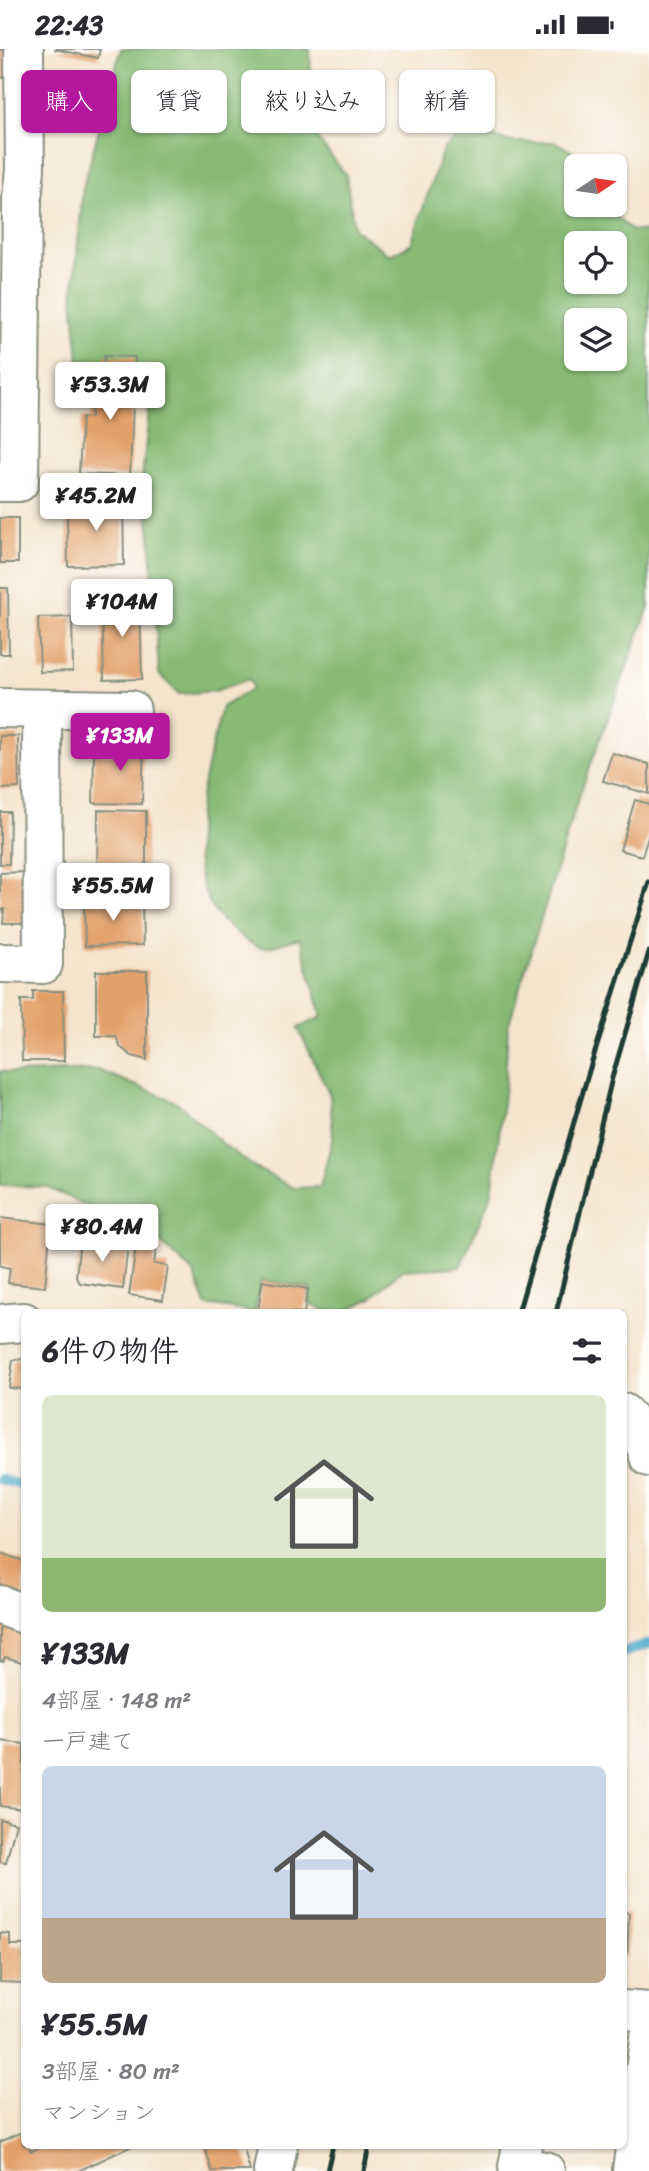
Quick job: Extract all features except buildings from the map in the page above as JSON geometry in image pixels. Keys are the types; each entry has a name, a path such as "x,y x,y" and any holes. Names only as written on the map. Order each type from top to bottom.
{"street":[{"path":"0,482 19,482 11,268 25,169 24,49"},
{"path":"0,708 131,711"},
{"path":"0,963 43,964 42,709"},
{"path":"0,1324 21,1322"},
{"path":"627,1417 648,1443"},
{"path":"0,1605 21,1613"},
{"path":"627,2010 649,2012"},
{"path":"632,2171 649,2039"},
{"path":"273,2171 277,2149"},
{"path":"521,2149 518,2167 545,2171"}],"green space":[{"path":"121,49 310,49 311,70 241,70 241,133 313,133 346,175 354,229 390,255 411,244 443,149 462,133 513,142 555,142 577,154 564,154 564,217 616,217 632,231 649,231 649,607 578,799 508,1026 505,1084 492,1193 460,1267 402,1270 370,1299 349,1309 321,1309 308,1302 310,1288 261,1280 256,1309 206,1305 194,1273 155,1237 46,1187 0,1185 0,1071 17,1073 98,1070 177,1102 224,1145 257,1169 294,1188 320,1187 333,1136 330,1095 298,1028 322,1017 300,938 269,947 249,943 229,927 211,906 201,880 197,852 198,821 208,761 222,707 253,688 249,679 215,691 179,694 159,674 150,532 142,481 153,371 80,370 73,299 83,188 98,133 117,133 115,70"}],"waterway":[{"path":"0,1479 21,1485"},
{"path":"627,1652 649,1644"}],"railway":[{"path":"519,1309 589,1071 649,882"},
{"path":"557,1309 612,1078 649,952"},
{"path":"327,2171 332,2149"},
{"path":"364,2171 368,2149"}]}
